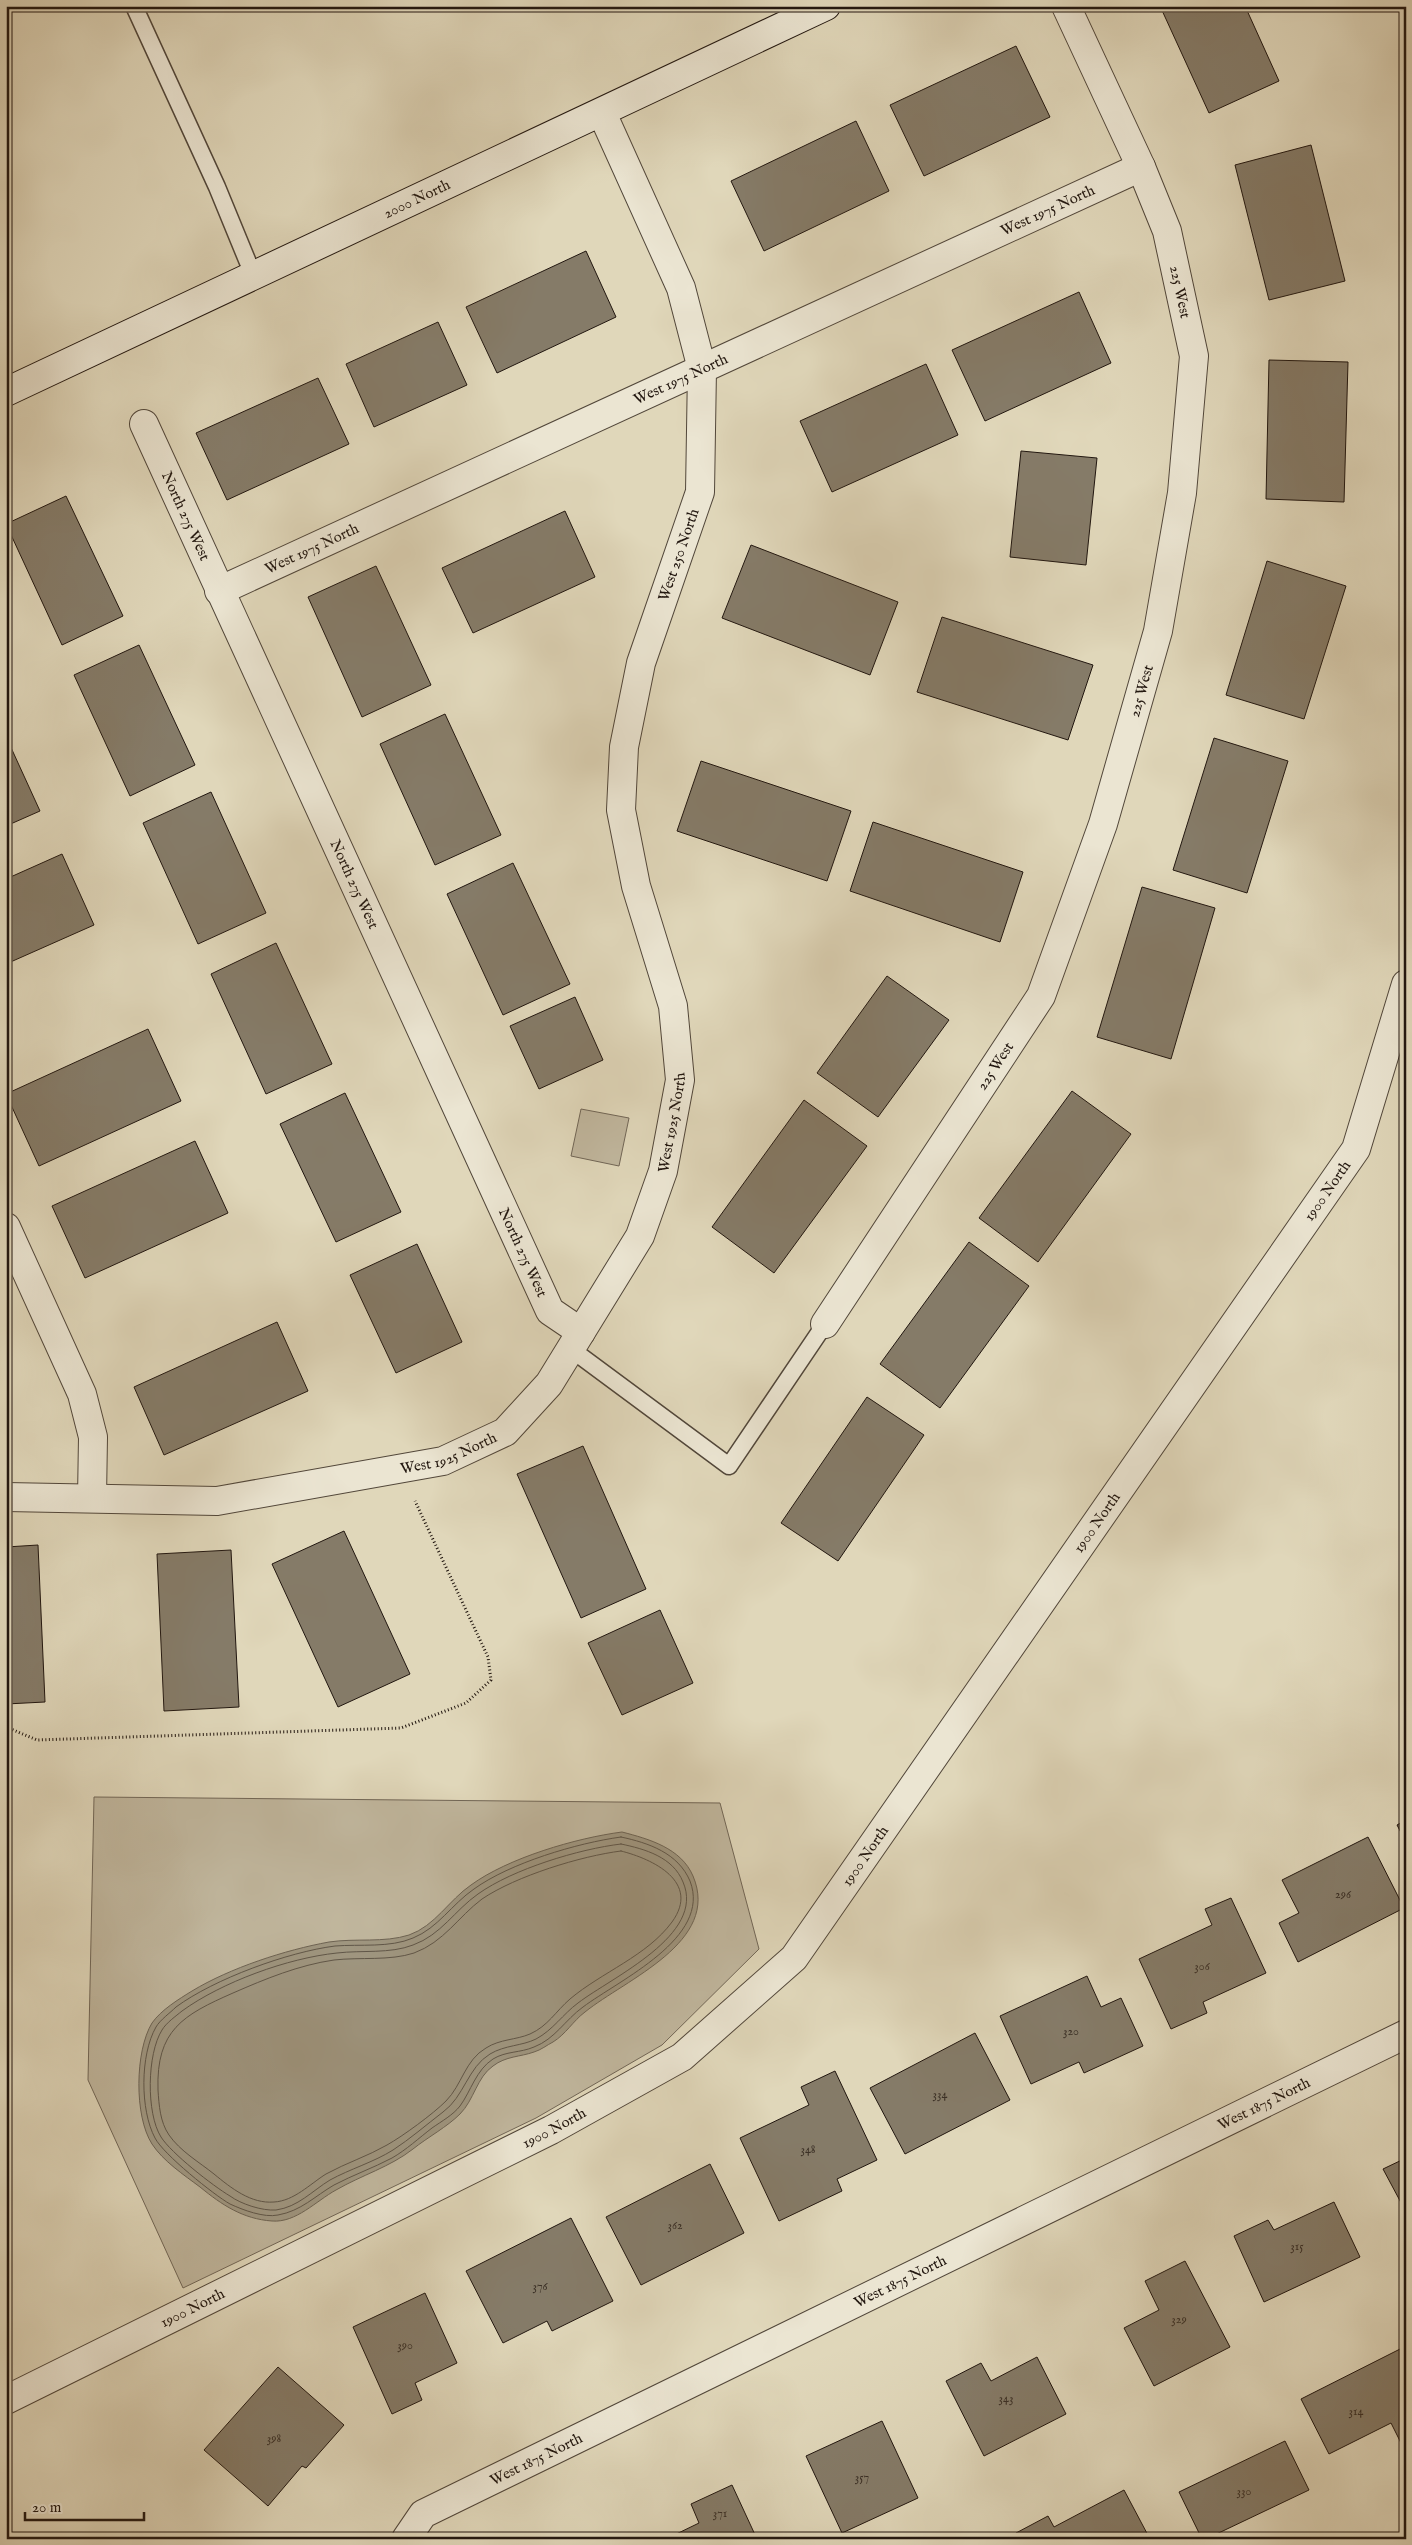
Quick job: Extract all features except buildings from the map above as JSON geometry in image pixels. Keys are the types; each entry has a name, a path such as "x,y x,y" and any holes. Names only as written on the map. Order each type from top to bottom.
{"street":[{"name":"2000 North","path":"6,392 254,277 826,6"},
{"name":"225 West","path":"825,1324 1041,996 1102,824 1158,631 1182,493 1194,356 1167,231 1141,167 1066,6"},
{"name":"West 250 North","path":"602,113 681,288 702,369 700,492 641,663 624,747 621,810 636,886 673,1006"},
{"name":"West 1975 North","path":"219,591 1141,167"},
{"name":"North 275 West","path":"144,424 550,1311 576,1341"},
{"name":"1900 North","path":"6,2400 551,2130 682,2057 794,1958 1356,1149 1406,984"},
{"name":"West 1925 North","path":"6,1497 217,1500 443,1461 505,1432 549,1384 640,1236 663,1171 680,1080 673,1006"},
{"path":"6,1227 82,1394 93,1438 92,1498"},
{"name":"West 1875 North","path":"406,2539 423,2514 1406,2034"}],"lane":[{"path":"134,6 217,187 254,277"},
{"path":"576,1341 730,1466 825,1324"}],"path":[{"path":"6,1727 37,1740 401,1728 466,1703 491,1680 488,1657 415,1501"}],"shaded area":[{"path":"581,1109 629,1118 619,1166 571,1156"},
{"path":"94,1797 720,1803 759,1949 662,2045 536,2118 183,2288 88,2080"}],"water":[{"path":"622,1832 663,1846 681,1858 688,1866 693,1876 698,1899 694,1920 682,1939 645,1972 585,2012 553,2042 537,2051 508,2058 493,2066 483,2076 460,2114 404,2155 336,2190 298,2215 281,2221 272,2221 261,2220 242,2214 225,2205 174,2167 152,2144 146,2132 140,2101 139,2084 142,2050 152,2023 176,2001 240,1967 294,1950 329,1942 380,1940 409,1935 427,1926 471,1885 504,1866 564,1844"}]}
